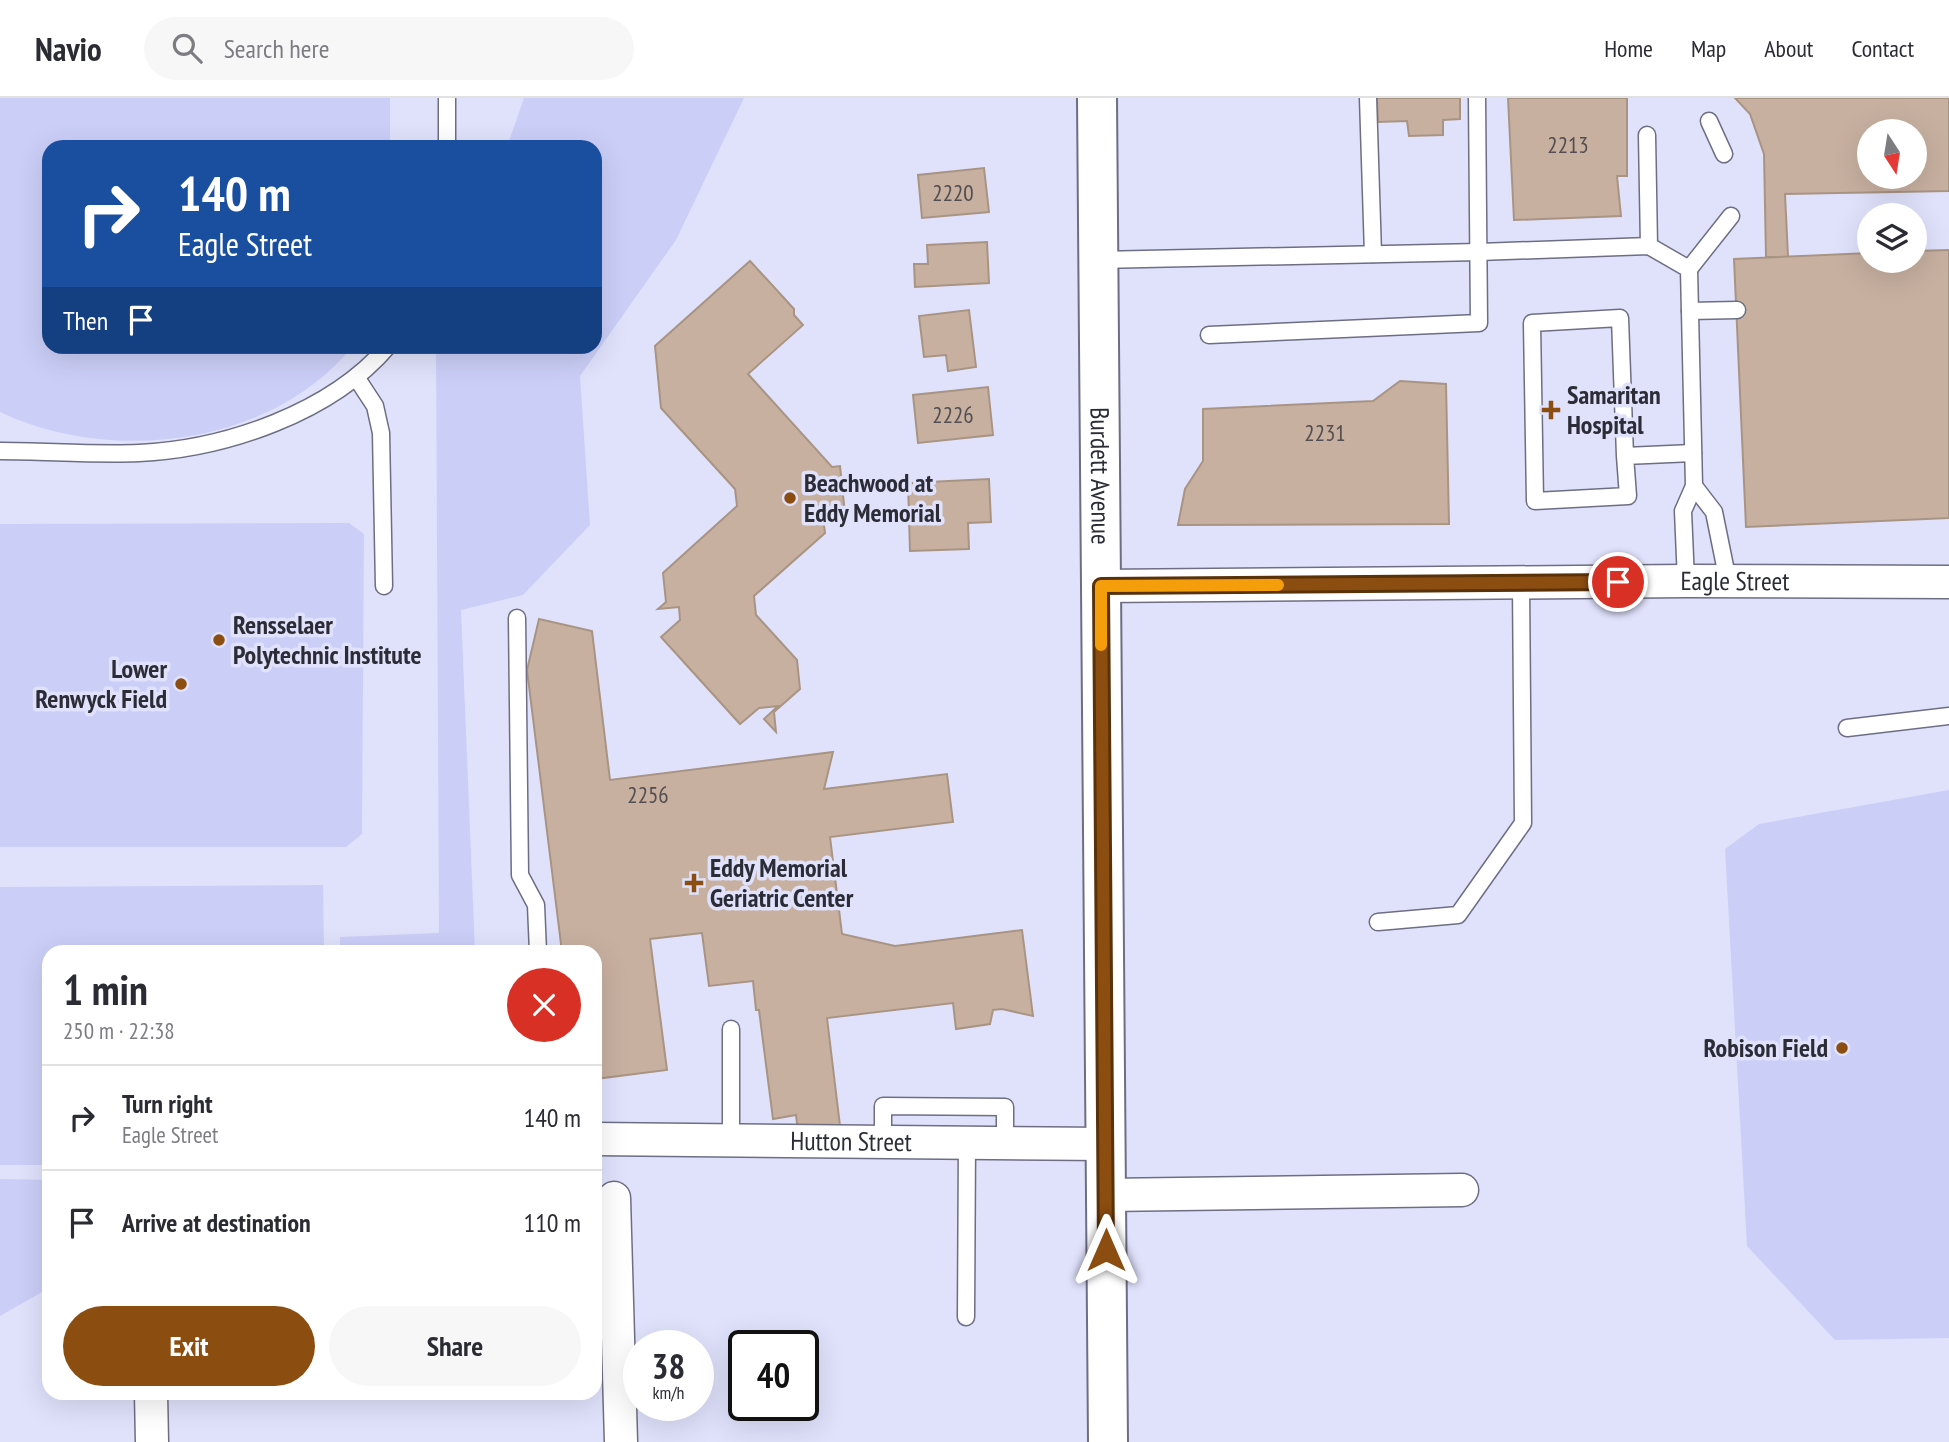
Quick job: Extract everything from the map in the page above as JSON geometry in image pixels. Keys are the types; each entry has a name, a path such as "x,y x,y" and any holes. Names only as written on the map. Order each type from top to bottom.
{"street":[{"name":"Burdett Avenue","path":"1097,98 1108,1442"},
{"name":"Eagle Street","path":"1101,586 1686,581 1949,582"},
{"name":"Hutton Street","path":"602,1139 1105,1144"},
{"path":"1106,1195 1462,1190"},
{"path":"614,1198 621,1442"},
{"path":"151,1400 152,1442"}],"lane":[{"path":"447,98 447,140"},
{"path":"1368,98 1373,254"},
{"path":"1209,335 1479,323 1477,98"},
{"path":"1709,121 1724,154"},
{"path":"1647,135 1649,246"},
{"path":"1686,581 1683,511 1694,486 1689,269 1731,216"},
{"path":"1098,260 1649,246 1689,269"},
{"path":"1690,311 1737,310"},
{"path":"1620,318 1625,456 1628,496 1535,501 1532,323 1620,318"},
{"path":"0,451 140,453 192,446 241,434 290,417 356,376 381,354"},
{"path":"356,376 375,406 381,433 384,586"},
{"path":"1625,456 1693,453"},
{"path":"1694,486 1714,512 1727,581"},
{"path":"1378,922 1458,915 1523,823 1521,584"},
{"path":"517,618 520,875 536,905 538,945"},
{"path":"1847,728 1949,716"},
{"path":"731,1029 731,1140"},
{"path":"883,1142 883,1106 1005,1107 1005,1143"},
{"path":"966,1317 967,1142"}],"shaded area":[{"path":"0,98 390,98 390,140 42,140 42,354 345,354 318,380 279,406 235,425 188,436 139,441 91,438 44,428 0,412"},
{"path":"524,98 744,98 676,240 602,345 602,140 509,140"},
{"path":"436,354 596,354 580,376 590,525 523,595 461,610 475,945 340,945 340,937 439,933"},
{"name":"Lower Renwyck Field","path":"349,523 364,534 362,834 346,847 0,847 0,524"},
{"name":"Robison Field","path":"1949,790 1949,1338 1835,1340 1747,1246 1725,849 1759,824"},
{"path":"323,885 324,945 42,945 42,1165 0,1165 0,887"},
{"path":"0,1179 42,1180 42,1292 0,1316"}],"building":[{"path":"1377,98 1460,98 1460,119 1443,120 1443,135 1409,136 1407,121 1378,122"},
{"path":"1508,98 1627,98 1627,176 1617,176 1621,216 1514,220"},
{"path":"1735,98 1949,98 1949,191 1785,194 1788,257 1766,257 1764,154 1750,114"},
{"path":"984,168 989,212 922,218 918,175"},
{"path":"987,242 989,283 915,287 914,264 928,264 927,245"},
{"path":"1949,250 1949,518 1746,527 1734,259 1857,254 1857,273 1927,273 1927,251"},
{"name":"Beachwood at Eddy Memorial","path":"750,261 794,309 794,315 803,325 748,374 832,467 840,466 845,514 823,517 825,533 754,596 756,615 797,660 800,689 774,712 776,732 764,719 778,706 759,708 740,724 661,637 680,620 679,607 658,609 666,602 663,573 737,506 735,489 661,408 655,346"},
{"path":"969,310 976,367 948,371 946,355 924,357 919,316"},
{"path":"1400,381 1446,384 1449,524 1178,525 1185,489 1203,461 1203,409 1373,401"},
{"path":"988,387 993,435 918,443 913,395"},
{"path":"989,479 991,522 968,523 969,549 910,551 908,483"},
{"name":"Eddy Memorial Geriatric Center","path":"539,619 592,631 610,780 833,752 824,789 947,774 953,822 830,837 842,934 895,946 1022,930 1033,1016 1002,1009 993,1010 990,1024 956,1029 953,1003 827,1018 840,1126 798,1132 796,1115 773,1119 753,981 709,986 702,933 650,939 667,1070 602,1078 602,945 561,945 527,670"}],"slow traffic":[{"path":"1101,645 1101,586 1278,585"}],"place":[{"name":"Samaritan Hospital","path":"1551,410"},
{"name":"Beachwood at Eddy Memorial","path":"790,498"},
{"name":"Rensselaer Polytechnic Institute","path":"219,640"},
{"name":"Lower Renwyck Field","path":"181,684"},
{"name":"Eddy Memorial Geriatric Center","path":"694,883"},
{"name":"Robison Field","path":"1842,1048"}],"route":[{"path":"1106,1250 1101,586 1618,582"}]}
